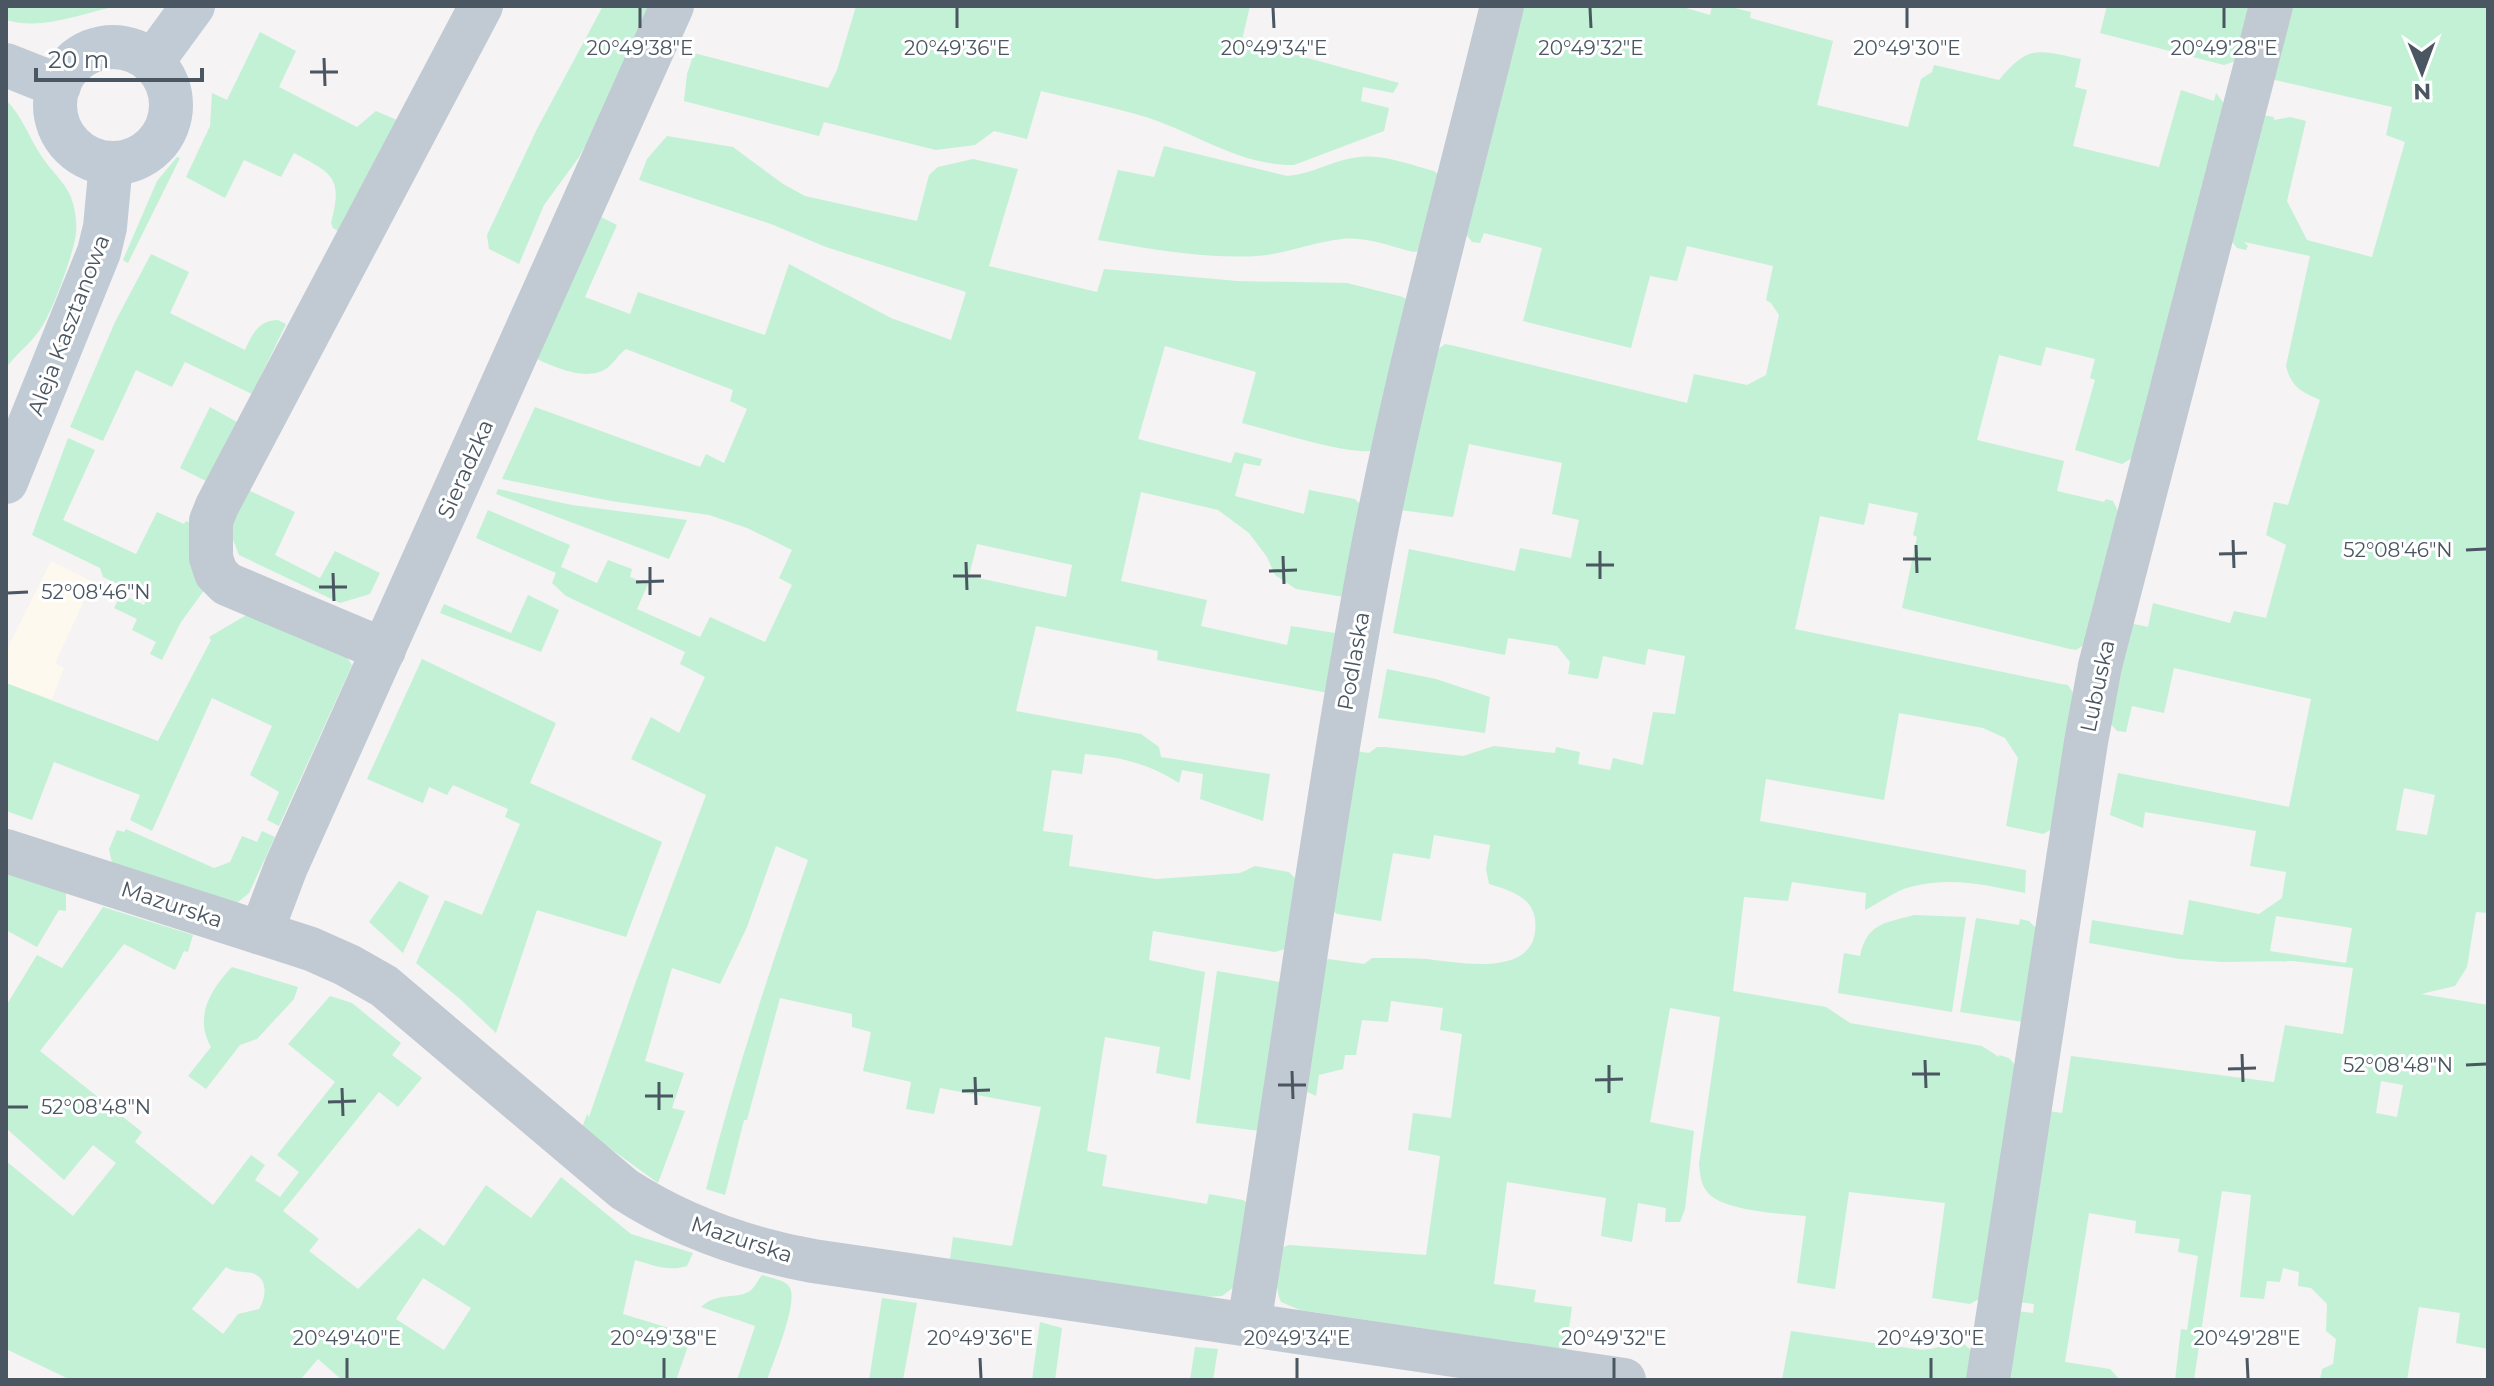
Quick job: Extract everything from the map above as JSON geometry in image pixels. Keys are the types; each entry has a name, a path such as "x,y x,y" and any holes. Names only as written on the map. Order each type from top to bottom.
{"street":[{"path":"152,62 193,6"},
{"path":"384,650 227,584 216,573 211,558 211,521 286,372 481,6"},
{"name":"Sieradzka","path":"261,933 286,867 672,6"},
{"name":"Podlaska","path":"1249,1324 1319,857 1366,582 1396,441 1502,6"},
{"name":"Lubuska","path":"1988,1380 2083,757 2100,666 2271,6"},
{"path":"111,47 133,50 152,62 163,75 170,92 172,110 158,142 145,154 128,161 111,163 85,156 65,138 56,112 59,86 70,66 88,53 111,47"},
{"path":"6,65 59,86"},
{"name":"Aleja Kasztanowa","path":"6,482 99,252 105,227 111,163"},
{"name":"Mazurska","path":"6,851 311,949 347,965 384,986 610,1179 652,1206 720,1236 778,1255 1624,1380"}],"shaded area":[{"path":"51,561 93,582 55,663 64,668 52,699 6,683 6,651"}],"green space":[{"path":"6,6 118,6 62,20 20,23 6,20"},
{"path":"603,6 649,6 590,137 544,205 519,264 489,249 487,235 537,129"},
{"path":"856,6 1250,6 1242,40 1399,83 1393,93 1363,87 1361,101 1389,108 1384,131 1294,165 1238,155 1149,118 1041,91 1027,139 994,131 975,145 936,150 824,122 819,136 684,101 687,74 694,53 828,88 837,70"},
{"path":"1522,6 1679,6 1710,15 1712,6 1727,6 1751,12 1750,18 1833,41 1817,105 1908,127 1921,79 1932,72 1934,65 1999,80 2027,55 2044,52 2081,59 2075,87 2087,90 2073,146 2159,167 2181,90 2214,101 2216,93 2226,106 2134,457 2122,464 2075,450 2095,380 2090,378 2095,359 2046,347 2041,366 1999,355 1977,440 2064,461 2057,491 2104,502 2106,499 2113,501 2119,513 2087,643 2076,650 2070,649 1902,608 1917,537 1913,535 1918,513 1869,503 1864,525 1820,516 1795,629 2068,685 2075,696 2054,828 2043,834 2006,826 2018,758 2005,738 1983,728 1899,713 1884,800 1766,779 1760,821 2026,870 2025,893 1968,883 1939,882 1904,889 1865,910 1866,893 1792,882 1788,901 1744,897 1733,991 1826,1007 1850,1023 1982,1046 1999,1057 2009,1058 2017,1067 1981,1298 1970,1304 1932,1298 1945,1203 1849,1192 1835,1289 1797,1283 1806,1216 1755,1211 1728,1204 1717,1200 1704,1187 1699,1164 1720,1017 1670,1008 1650,1122 1694,1131 1685,1209 1680,1222 1665,1222 1666,1208 1638,1203 1632,1242 1601,1236 1606,1198 1507,1182 1494,1284 1536,1290 1534,1302 1572,1307 1566,1350 1300,1310 1281,1302 1277,1275 1281,1248 1289,1245 1426,1255 1440,1156 1408,1150 1413,1113 1451,1118 1462,1034 1440,1030 1443,1008 1391,1001 1388,1022 1362,1020 1356,1055 1345,1055 1343,1069 1319,1075 1316,1096 1303,1090 1321,962 1328,959 1364,964 1372,958 1395,958 1497,963 1513,959 1526,951 1534,938 1533,911 1524,899 1489,884 1486,869 1490,845 1434,835 1430,859 1393,853 1381,921 1337,914 1329,908 1356,751 1369,753 1377,747 1385,747 1463,756 1494,746 1555,753 1556,747 1580,752 1578,764 1610,770 1613,758 1643,765 1653,712 1675,714 1685,656 1648,649 1645,665 1603,656 1598,679 1568,674 1570,662 1557,646 1508,638 1505,655 1393,633 1409,549 1515,571 1520,548 1571,558 1579,520 1552,514 1562,463 1469,444 1453,517 1400,510 1437,350 1445,344 1455,346 1687,403 1694,374 1747,385 1766,375 1779,315 1766,300 1773,266 1687,246 1677,281 1650,276 1631,348 1523,321 1542,248 1484,233 1480,243 1472,242 1466,234"},
{"path":"2107,6 2252,6 2239,60 2224,65 2100,33"},
{"path":"2291,6 2488,6 2488,913 2476,912 2467,967 2455,986 2421,994 2488,1005 2488,1349 2456,1343 2460,1313 2419,1307 2407,1380 2320,1380 2322,1369 2333,1364 2336,1339 2326,1331 2327,1304 2311,1288 2298,1286 2299,1272 2283,1268 2280,1282 2267,1281 2264,1299 2240,1297 2251,1195 2222,1191 2194,1380 2175,1380 2181,1329 2187,1330 2198,1256 2178,1252 2180,1239 2135,1233 2136,1221 2089,1213 2065,1362 2110,1369 2120,1380 2008,1380 2017,1311 2033,1313 2034,1304 2018,1302 2048,1111 2062,1113 2071,1056 2274,1082 2285,1025 2343,1034 2353,968 2293,961 2180,959 2089,943 2092,920 2183,935 2189,900 2259,914 2282,898 2286,872 2250,866 2256,831 2145,812 2143,828 2110,815 2118,773 2289,807 2311,699 2174,668 2164,713 2132,706 2126,732 2117,731 2109,722 2130,623 2148,627 2153,603 2230,623 2234,611 2266,618 2286,545 2266,535 2274,502 2288,505 2320,400 2298,388 2286,366 2310,256 2244,242 2248,246 2246,250 2237,248 2229,238 2262,115 2274,117 2274,120 2290,117 2306,121 2287,201 2307,240 2372,257 2405,142 2386,135 2392,107 2271,79","holes":["2404,788 2435,795 2427,835 2396,830","2276,916 2352,928 2346,963 2270,951","2381,1081 2403,1085 2397,1117 2376,1113"]},
{"path":"260,32 296,51 279,87 357,127 376,111 397,120 338,231 331,223 336,196 332,179 318,166 294,153 281,177 244,160 225,198 186,177 210,126 212,93 227,100"},
{"path":"6,100 68,191 74,206 76,229 67,269 44,323 6,368"},
{"path":"667,136 733,147 783,184 805,196 917,221 929,175 938,167 973,159 1018,169 989,266 1097,292 1104,269 1237,281 1347,283 1403,297 1410,302 1374,451 1327,446 1242,423 1256,372 1165,346 1138,439 1231,463 1235,452 1262,459 1260,466 1244,463 1235,496 1304,514 1309,490 1355,499 1362,506 1344,597 1296,589 1275,575 1267,557 1249,533 1218,510 1141,492 1121,581 1207,600 1201,626 1287,645 1291,626 1335,633 1328,693 1157,660 1158,651 1036,626 1016,711 1141,734 1159,747 1161,757 1270,774 1263,821 1200,799 1203,774 1182,770 1179,783 1134,762 1085,754 1082,774 1052,770 1043,831 1073,835 1069,866 1156,879 1240,873 1255,866 1289,872 1296,879 1285,949 1275,952 1153,931 1149,960 1205,972 1190,1080 1156,1073 1160,1047 1105,1037 1087,1151 1107,1155 1102,1186 1207,1204 1209,1194 1243,1200 1249,1204 1234,1287 1222,1296 1204,1297 950,1259 953,1237 1012,1246 1041,1107 940,1088 934,1114 906,1109 911,1082 863,1071 871,1032 852,1027 852,1014 780,998 725,1195 706,1189 753,1023 808,860 776,846 747,927 720,984 672,968 645,1061 684,1073 672,1108 685,1111 658,1183 582,1128 587,1114 589,1117 706,795 631,759 651,717 679,733 705,677 680,664 685,652 566,596 552,583 556,573 476,538 488,510 570,545 561,567 597,583 608,560 632,569 630,577 648,584 637,609 700,637 710,617 765,642 792,585 779,578 792,550 747,528 709,515 611,501 502,479 535,407 700,467 706,454 724,463 747,409 730,401 733,390 626,349 607,368 591,374 572,372 537,359 601,217 617,225 585,297 630,314 638,292 765,335 789,264 891,318 951,340 966,292 826,247 771,224 639,180 647,159","holes":["977,544 1072,565 1066,597 969,576"]},
{"path":"1164,146 1287,176 1369,156 1434,171 1441,176 1423,250 1414,252 1351,238 1268,255 1237,257 1098,240 1118,170 1154,177"},
{"path":"177,157 180,158 128,263 123,260 157,181"},
{"path":"151,254 189,272 170,313 245,350 261,325 278,320 286,324 252,394 185,362 172,387 136,370 103,441 70,427 115,322"},
{"path":"210,407 237,422 206,481 180,468"},
{"path":"68,438 95,450 63,520 136,554 157,512 184,524 186,521 196,525 205,589 181,622 162,660 150,654 156,642 132,630 137,619 114,608 121,594 144,605 147,598 103,577 100,568 32,535"},
{"path":"498,489 572,505 687,520 669,559 496,494"},
{"path":"248,490 295,512 275,555 320,578 335,551 380,573 370,594 340,603 239,555 228,527"},
{"path":"528,595 559,610 541,652 440,613 444,604 511,633"},
{"path":"255,610 342,650 352,665 279,826 267,820 279,792 250,775 272,726 212,698 152,831 130,820 140,795 54,762 32,820 6,811 6,683 158,741 211,640 209,637"},
{"path":"422,659 556,723 530,783 662,842 626,937 537,910 496,1033 416,963 445,900 482,915 520,824 505,817 508,809 453,785 447,795 429,787 423,803 367,779"},
{"path":"1387,669 1436,679 1490,697 1485,733 1378,718"},
{"path":"126,829 214,868 230,862 242,836 257,842 262,831 275,837 249,893 237,903 112,863 109,849 117,830 124,832"},
{"path":"6,874 66,893 66,911 59,910 37,947 6,930"},
{"path":"399,881 429,896 403,953 369,922"},
{"path":"103,907 193,935 188,952 184,951 175,970 124,944 40,1051 142,1132 135,1142 213,1205 251,1155 265,1165 255,1180 280,1197 299,1172 277,1155 335,1082 288,1044 330,996 352,1003 401,1043 392,1055 422,1078 398,1107 379,1092 283,1211 319,1239 309,1251 358,1289 419,1228 444,1246 486,1185 531,1218 561,1177 631,1234 693,1253 687,1266 680,1268 635,1260 623,1314 692,1335 676,1380 342,1380 318,1359 300,1380 71,1380 6,1349 6,1161 73,1216 116,1163 93,1145 64,1180 6,1128 6,1006 37,955 62,968","holes":["226,1267 257,1276 264,1284 264,1294 259,1309 238,1314 223,1334 192,1309","423,1278 471,1308 444,1350 396,1319"]},
{"path":"1914,915 1966,917 1952,1012 1838,993 1844,953 1860,956 1867,937 1879,926"},
{"path":"1976,918 2019,925 2020,919 2029,921 2038,930 2023,1022 1960,1012"},
{"path":"232,967 298,987 294,999 257,1039 240,1045 206,1089 188,1076 211,1047 206,1036 204,1015 211,995"},
{"path":"1217,971 1280,982 1260,1131 1196,1123"},
{"path":"762,1275 788,1285 792,1296 791,1307 767,1380 737,1380 755,1326 701,1307 714,1299 750,1291"},
{"path":"882,1298 917,1303 903,1380 869,1380"},
{"path":"1040,1322 1062,1328 1055,1380 1032,1380"},
{"path":"1791,1331 1922,1350 1964,1344 1973,1352 1969,1380 1782,1380"},
{"path":"1195,1347 1218,1349 1213,1380 1190,1380"}]}
